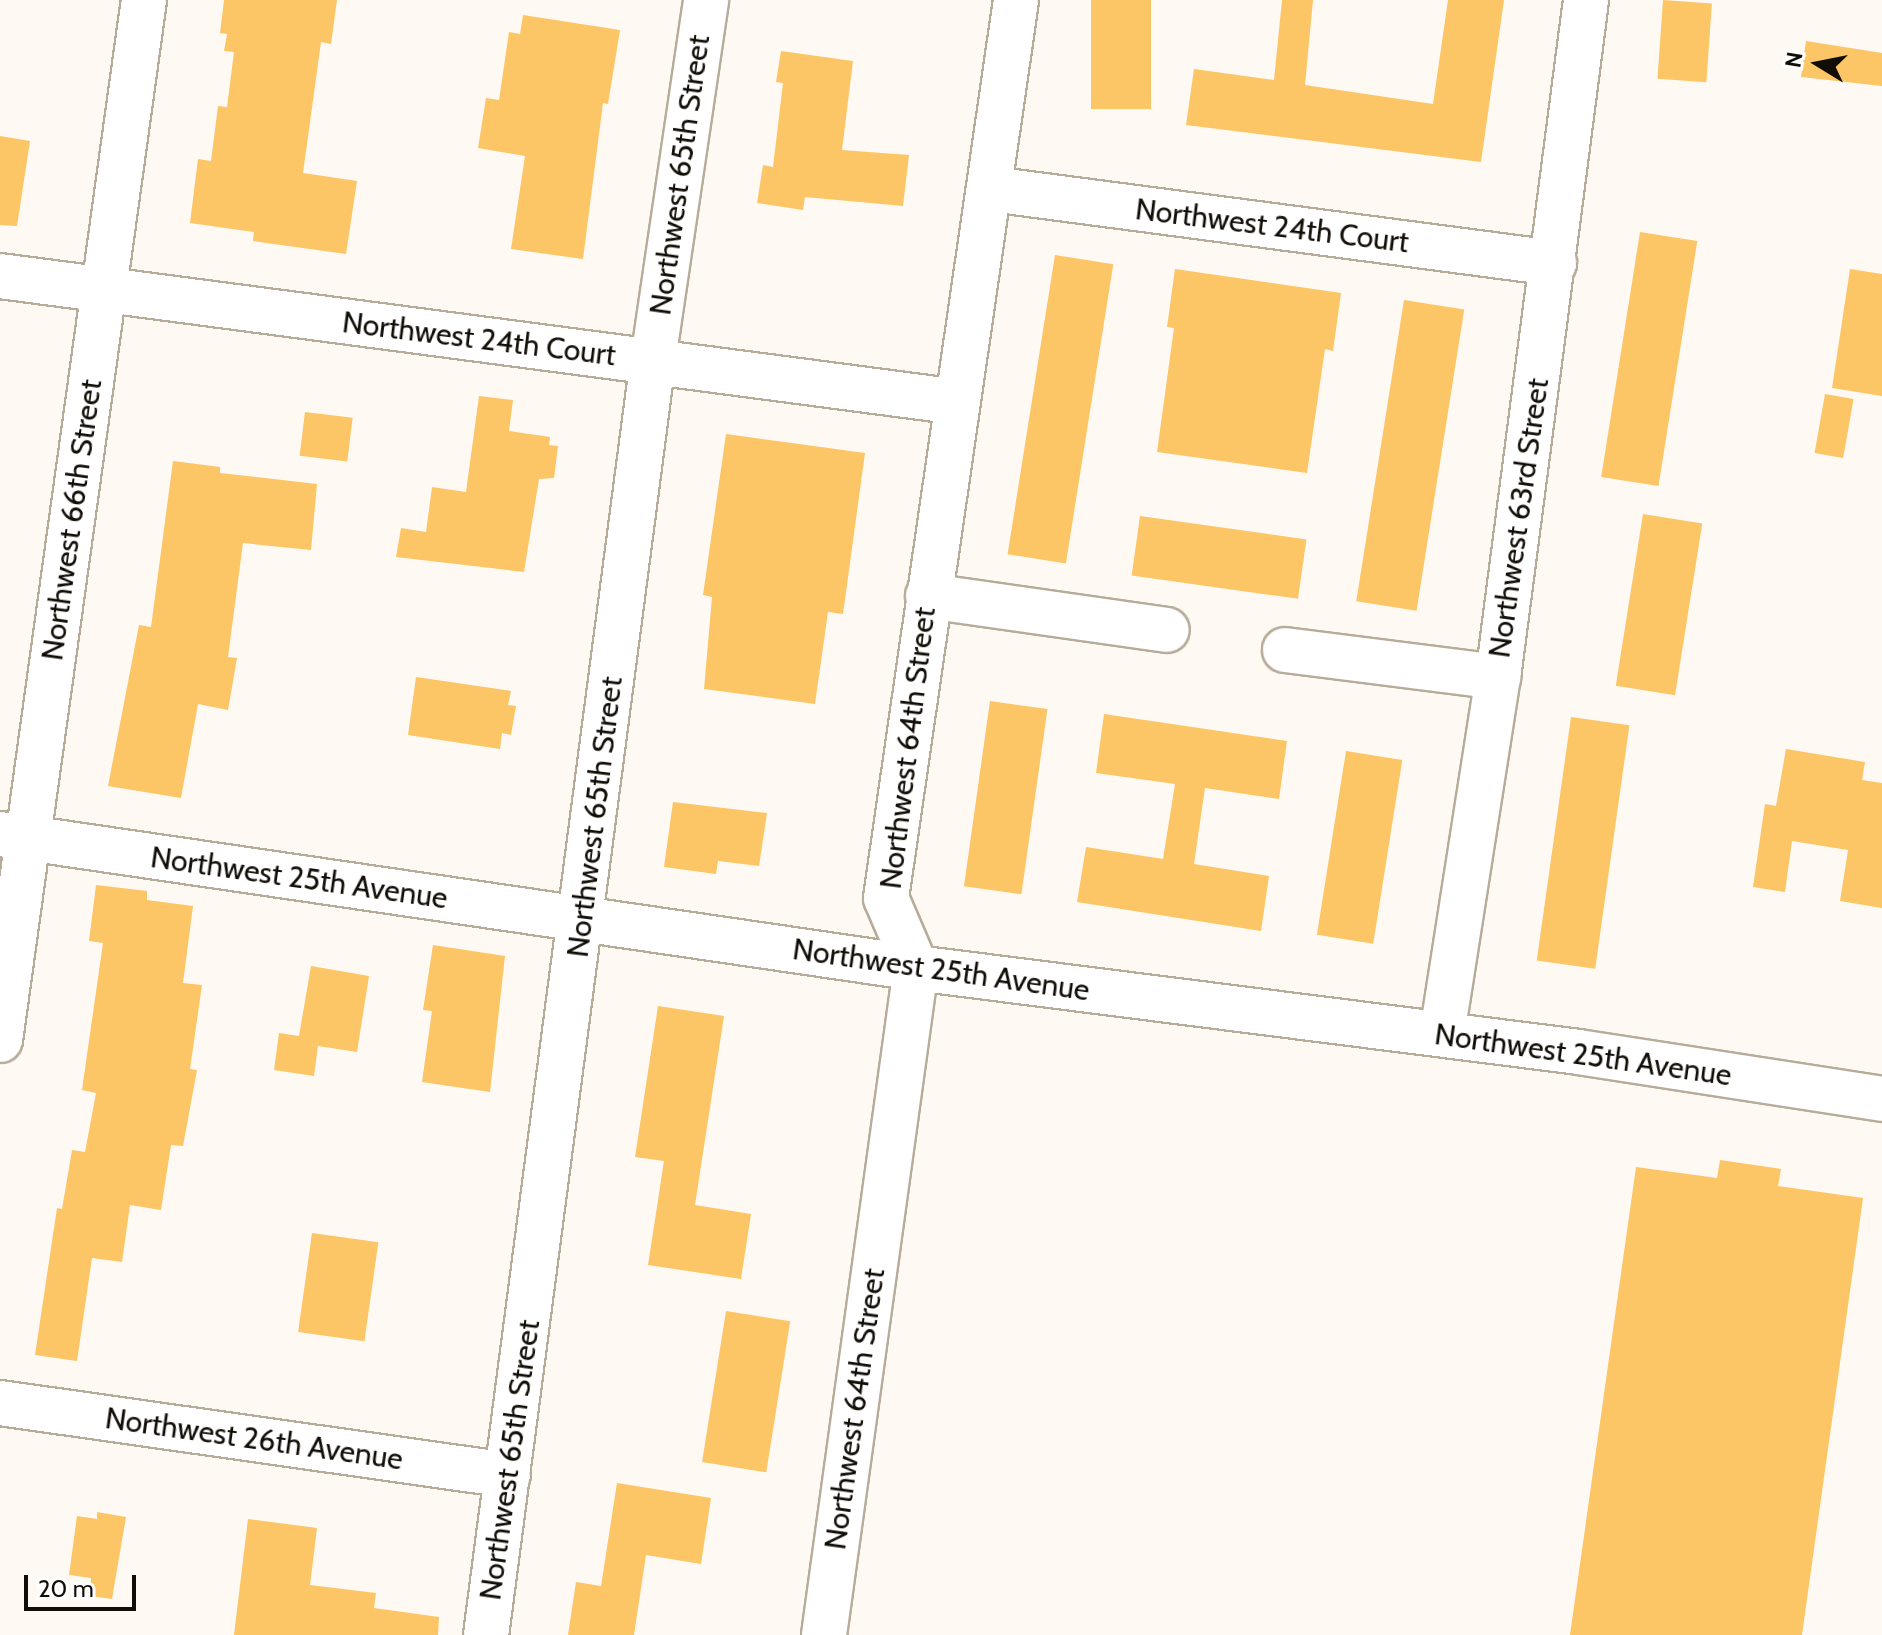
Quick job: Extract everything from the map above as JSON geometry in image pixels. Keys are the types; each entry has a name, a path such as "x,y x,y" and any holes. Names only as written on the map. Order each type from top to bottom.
{"street":[{"name":"Northwest 66th Street","path":"0,1040 14,836 103,292 144,0"},
{"name":"Northwest 65th Street","path":"486,1635 653,360 706,0"},
{"name":"Northwest 64th Street","path":"824,1635 916,968 886,898 1016,0"},
{"name":"Northwest 63rd Street","path":"1442,1034 1498,677 1586,0"},
{"name":"Northwest 24th Court","path":"991,189 1554,263"},
{"name":"Northwest 24th Court","path":"0,276 103,292 653,360 958,402"},
{"path":"928,596 1167,630"},
{"path":"1285,650 1498,677"},
{"name":"Northwest 25th Avenue","path":"14,836 916,968 1442,1034 1882,1099"},
{"name":"Northwest 26th Avenue","path":"0,1403 508,1475"}],"building":[{"path":"224,0 337,0 331,44 321,42 303,173 357,181 346,254 253,241 254,232 190,223 198,159 211,161 218,106 227,107 234,52 224,51 227,34 220,33"},
{"path":"1091,0 1151,0 1151,109 1091,109"},
{"path":"1282,0 1313,0 1305,85 1433,104 1448,0 1504,0 1481,162 1186,125 1194,69 1274,80"},
{"path":"1663,0 1712,3 1706,82 1657,79"},
{"path":"523,15 620,30 608,104 603,103 583,259 511,249 525,156 478,148 486,98 499,100 509,32 520,34"},
{"path":"1806,41 1882,53 1882,86 1801,77"},
{"path":"781,51 853,61 842,150 909,155 903,206 805,197 803,210 757,203 763,165 773,167 783,83 776,82"},
{"path":"0,136 30,141 17,226 0,225"},
{"path":"1640,232 1697,241 1658,486 1601,477"},
{"path":"1055,255 1113,264 1066,563 1008,554"},
{"path":"1175,269 1341,293 1333,351 1325,349 1307,473 1157,452 1174,328 1167,327"},
{"path":"1850,269 1882,274 1882,396 1832,388"},
{"path":"1404,300 1464,310 1417,611 1356,601"},
{"path":"1825,394 1854,399 1843,458 1815,453"},
{"path":"479,396 513,400 509,431 550,437 549,445 558,446 554,478 539,479 524,572 396,557 401,528 426,532 432,487 466,492"},
{"path":"305,412 353,418 347,462 300,456"},
{"path":"726,434 865,453 843,614 828,612 815,704 704,689 712,597 703,595"},
{"path":"173,461 220,467 220,473 317,484 311,550 243,543 228,657 237,658 228,710 198,704 181,798 108,786 139,625 151,627"},
{"path":"1643,514 1702,523 1675,695 1616,686"},
{"path":"1140,516 1306,539 1298,599 1132,575"},
{"path":"416,677 511,691 508,705 516,706 511,735 502,733 500,749 408,735"},
{"path":"990,701 1047,709 1021,894 964,886"},
{"path":"1104,714 1287,741 1279,799 1205,788 1194,864 1269,876 1261,931 1077,902 1086,847 1163,859 1175,784 1096,773"},
{"path":"1571,717 1629,725 1595,969 1537,961"},
{"path":"1786,749 1865,762 1862,780 1882,783 1882,908 1840,901 1848,850 1792,841 1785,892 1753,887 1765,804 1776,806"},
{"path":"1346,751 1402,760 1373,944 1317,935"},
{"path":"673,802 767,813 759,866 718,861 716,874 664,867"},
{"path":"96,885 147,891 147,900 193,906 183,983 202,985 190,1069 197,1070 183,1146 171,1145 161,1210 130,1205 122,1262 92,1258 77,1361 35,1355 57,1208 62,1209 72,1150 85,1152 96,1093 82,1090 103,943 89,941"},
{"path":"433,945 505,956 490,1092 422,1082 432,1011 423,1010"},
{"path":"311,966 369,976 357,1052 318,1046 314,1076 274,1070 279,1033 299,1036"},
{"path":"658,1006 724,1016 695,1205 751,1214 741,1279 648,1265 664,1161 635,1157"},
{"path":"1720,1160 1781,1169 1778,1186 1863,1198 1802,1635 1570,1635 1636,1167 1717,1178"},
{"path":"312,1233 378,1242 364,1341 298,1332"},
{"path":"726,1311 790,1321 766,1472 702,1462"},
{"path":"617,1483 711,1498 701,1564 646,1555 634,1635 568,1635 576,1582 601,1586"},
{"path":"97,1512 126,1517 112,1599 90,1596 91,1578 69,1575 77,1516 97,1519"},
{"path":"248,1519 317,1528 310,1585 376,1593 374,1608 439,1617 438,1635 234,1635"}]}
